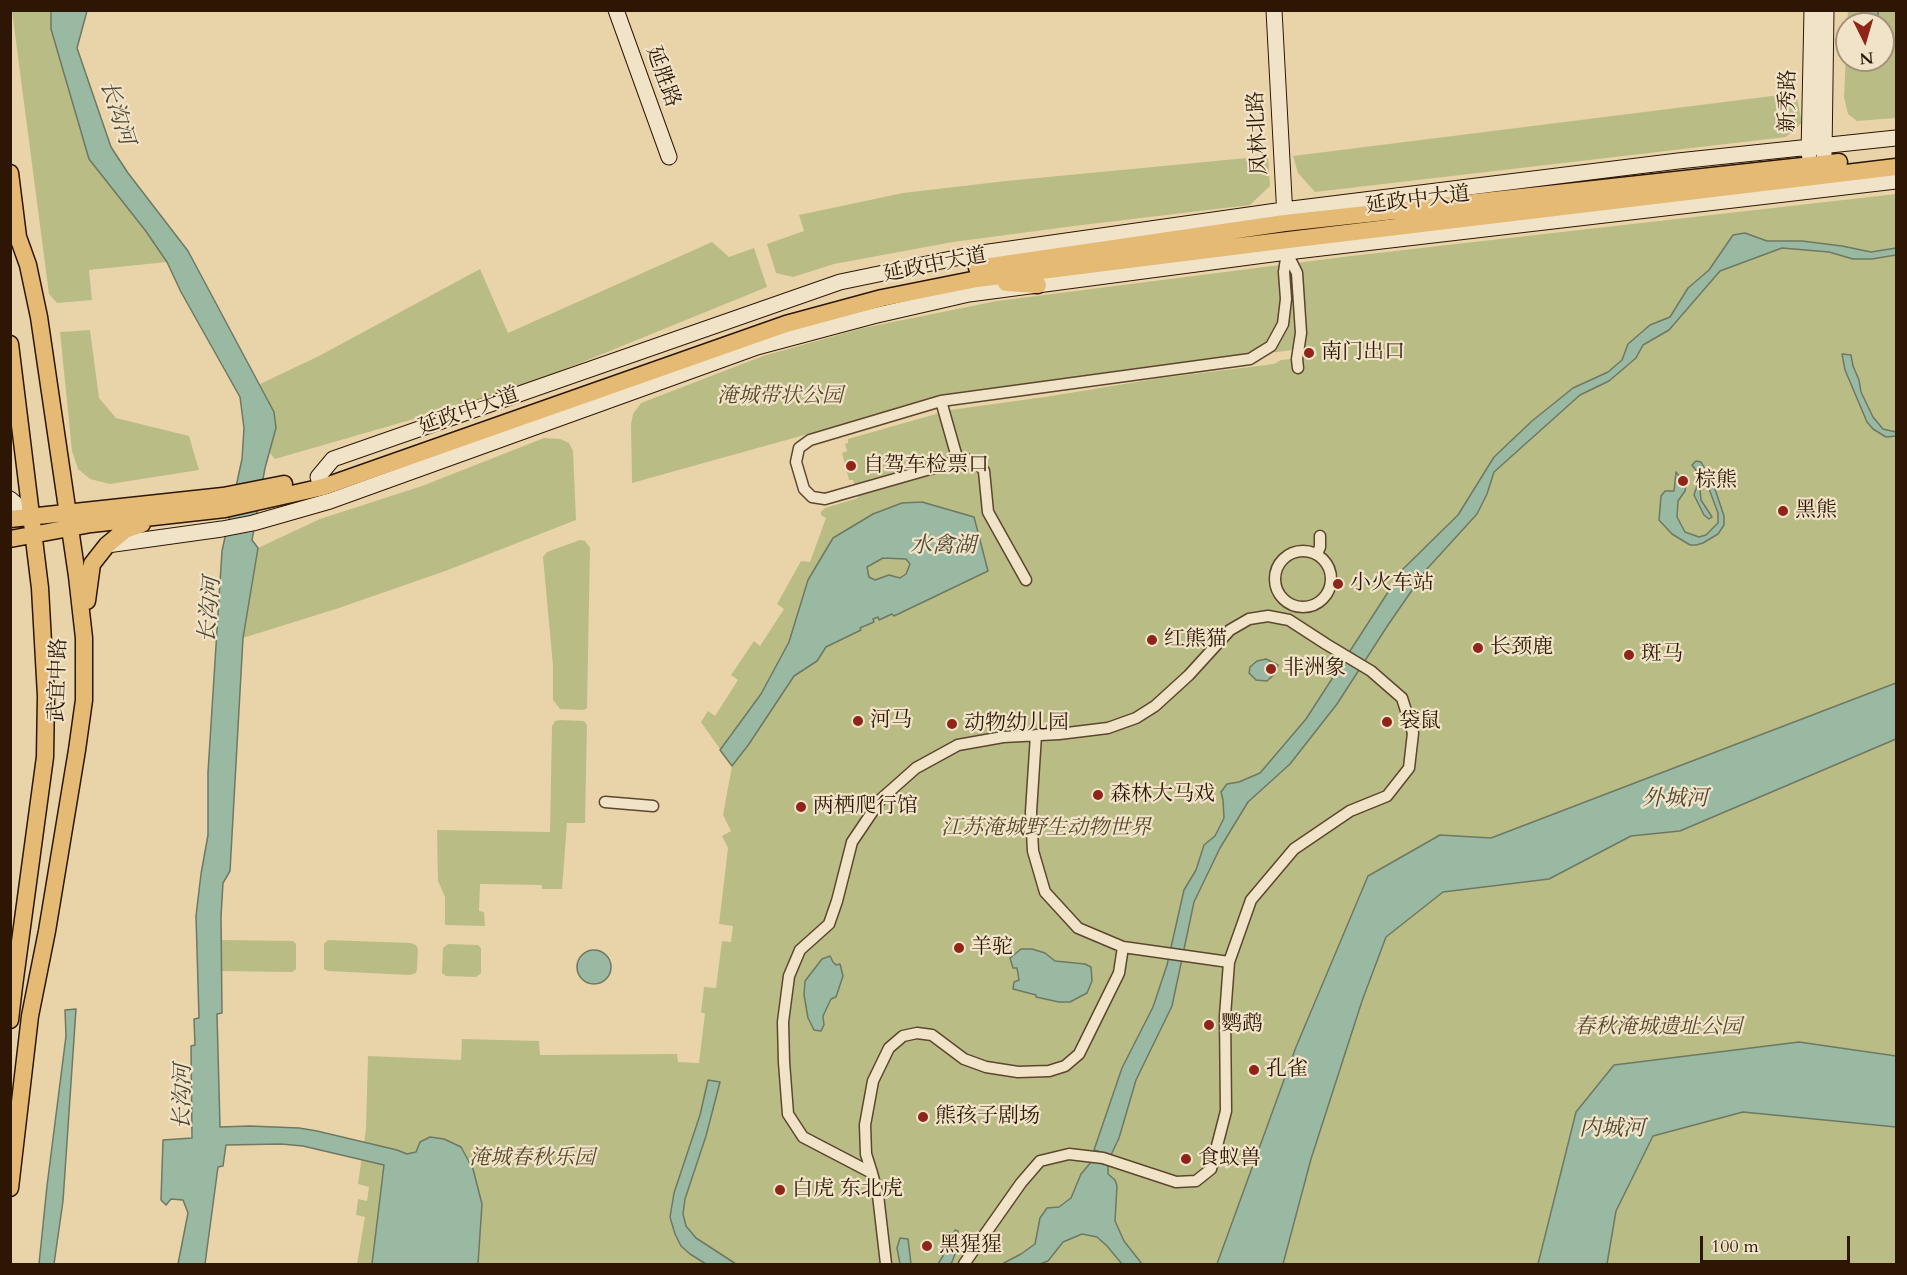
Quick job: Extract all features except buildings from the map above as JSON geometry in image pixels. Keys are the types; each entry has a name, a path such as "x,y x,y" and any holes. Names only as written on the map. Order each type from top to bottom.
{"main road":[{"name":"延政中大道","path":"1816,177 1896,155"},
{"name":"延政中大道","path":"321,482 770,319 876,288 972,269 1286,231 1816,177 1896,166"},
{"name":"武宜中路","path":"10,173 18,237 28,265 39,317 84,638 84,700 80,730 47,931 30,1016 10,1188"},
{"name":"延政中大道","path":"10,519 32,518 91,524 159,518 321,482 786,324 882,298 972,280 1286,231"},
{"path":"972,280 1038,285"},
{"name":"武宜中路","path":"10,344 40,588 45,684 45,757 11,1010"},
{"name":"延政中大道","path":"10,540 34,535 68,521 224,502"},
{"path":"84,638 92,564 107,545 125,530 159,518"}],"street":[{"name":"延胜路","path":"616,10 669,157"},
{"name":"凤林北路","path":"1274,10 1286,231"},
{"name":"新秀路","path":"1812,10 1816,177"},
{"name":"新秀路","path":"1816,146 1826,10"},
{"path":"107,545 253,523 330,501 757,347 873,316 958,297 1038,285 1286,231 1667,162 1896,138"},
{"path":"1816,177 1896,181"},
{"path":"1286,231 1297,273 1301,333 1298,368"},
{"path":"1026,580 988,512 984,471 978,463 970,460 958,461 825,499 812,498 804,489 796,462 799,448 810,440 941,401 1250,359 1271,346 1283,324 1287,299 1284,272 1286,231"},
{"path":"941,401 958,461"},
{"path":"10,499 32,518"},
{"path":"1317,554 1320,547 1320,536"},
{"path":"1302,550 1317,554 1326,562 1330,571 1329,590 1325,598 1317,604 1308,607 1294,606 1282,599 1276,591 1274,582 1278,564 1293,552 1302,550"},
{"path":"1289,620 1294,606"},
{"path":"872,1173 804,1137 788,1114 783,1022 789,976 800,950 829,924 852,842 881,799 916,768 958,745 1003,737 1108,728 1136,718 1155,706 1189,675 1230,630 1250,619 1268,616 1289,620 1371,671 1402,698 1413,733 1409,768 1387,796 1350,811 1294,849 1251,900 1228,962 1225,1016 1226,1111 1211,1169 1196,1181 1176,1182 1103,1158 1069,1154 1040,1161 1021,1183 964,1264"},
{"path":"1035,735 1030,812 1033,851 1045,892 1078,928 1123,947 1228,962"},
{"path":"605,802 653,806"},
{"path":"886,1264 878,1195 866,1154 865,1125 873,1081 889,1048 903,1036 917,1033 932,1035 964,1059 986,1067 1018,1072 1049,1071 1065,1066 1079,1054 1119,973 1123,947"}],"green space":[{"path":"12,11 51,11 50,14 145,230 167,262 89,270 92,300 57,303 49,294"},
{"path":"1896,11 1896,118 1857,121 1848,114 1844,97 1845,72 1895,72 1895,12 1848,12"},
{"path":"1796,93 1802,123 1786,137 1315,192 1298,173 1293,156"},
{"path":"1268,156 1270,186 1250,205 953,242 834,264 793,277 776,273 767,244 804,231 799,215 903,193"},
{"name":"江苏淹城野生动物世界","path":"1896,194 1896,1264 736,1264 696,1238 686,1226 683,1214 685,1199 706,1136 720,1083 708,1080 700,1115 674,1193 690,1254 706,1264 357,1264 365,1217 356,1215 358,1199 367,1201 369,1187 358,1184 366,1128 368,1056 461,1060 462,1039 539,1041 540,1055 677,1054 678,1062 699,1063 705,1013 701,1013 704,987 716,988 722,941 731,942 733,926 719,924 728,848 722,836 731,831 723,815 732,766 701,722 708,711 715,716 738,680 731,675 754,641 760,646 784,609 777,604 801,561 810,562 826,518 821,515 821,512 825,508 858,498 853,480 849,480 842,453 847,451 845,444 848,443 848,439 950,410 1317,356 1315,347 948,395 632,483 631,424 633,414 641,403 763,356 863,328 997,301 1351,256"},
{"path":"712,242 729,257 754,248 767,287 514,390 275,459 269,452 276,428 274,412 260,384 319,356 480,269 508,333"},
{"path":"90,330 99,398 116,418 189,436 199,470 110,484 90,479 78,469 72,451 60,332"},
{"path":"544,438 560,439 569,443 573,451 576,520 448,570 243,638 258,548 320,519 422,486"},
{"path":"580,540 585,541 590,548 587,708 584,710 560,709 553,700 553,666 543,557 547,552"},
{"path":"555,721 584,721 587,725 585,823 567,823 562,889 542,889 542,885 480,884 479,911 484,912 485,926 445,925 445,897 438,881 437,830 550,832 552,726"},
{"path":"221,940 293,941 296,944 296,969 292,972 221,971"},
{"path":"328,940 411,943 418,949 416,973 410,975 328,971 324,969 324,944"},
{"path":"448,944 478,945 481,948 481,973 476,977 446,976 442,973 443,948"}],"water":[{"path":"51,11 87,11 77,48 111,147 128,173 188,251 274,412 276,428 265,468 252,540 258,548 243,638 230,871 223,883 222,1013 217,1014 220,1127 299,1128 407,1154 416,1152 420,1142 430,1137 444,1139 461,1147 473,1169 482,1204 478,1264 372,1264 384,1165 303,1146 281,1144 226,1145 223,1166 218,1167 205,1264 178,1264 188,1213 183,1200 171,1199 166,1205 161,1200 163,1140 192,1138 191,1046 195,1045 194,1019 199,1018 196,916 208,835 208,772 222,551 242,459 244,428 240,397 181,292 167,262 89,159 51,29"},
{"path":"1745,233 1767,241 1802,241 1871,252 1896,248 1896,255 1853,259 1829,252 1782,248 1720,271 1669,330 1643,345 1636,358 1609,381 1580,395 1494,472 1477,514 1426,570 1337,704 1290,764 1248,802 1220,848 1194,902 1172,1006 1136,1080 1119,1138 1111,1155 1094,1150 1122,1068 1153,1007 1167,965 1184,890 1196,870 1204,845 1215,836 1224,818 1221,792 1227,784 1239,782 1260,773 1306,719 1403,569 1458,515 1494,457 1532,421 1573,388 1608,372 1622,360 1628,344 1650,325 1670,317 1688,288 1709,270 1733,235"},
{"path":"1842,354 1851,355 1861,392 1873,417 1883,429 1896,432 1896,436 1886,437 1867,422 1845,370"},
{"path":"1696,461 1701,462 1713,483 1724,516 1724,525 1718,534 1703,543 1690,545 1672,534 1659,520 1661,496 1665,491 1674,491 1676,472 1686,485 1678,501 1677,517 1685,532 1699,537 1706,535 1718,523 1718,513 1704,480 1700,489 1701,500 1712,517 1709,519 1704,515 1694,495 1699,480 1698,473 1692,465"},
{"name":"水禽湖","path":"922,502 974,517 988,571 894,616 892,614 879,620 878,617 873,619 874,622 860,628 861,630 826,647 817,661 794,676 732,766 720,750 761,694 789,642 808,580 833,538 873,514 902,503","holes":["883,558 906,559 910,564 906,574 900,578 889,575 875,580 869,577 867,567"]},
{"path":"1266,659 1278,665 1276,673 1267,681 1256,680 1249,673 1250,667 1257,661"},
{"name":"外城河","path":"1896,683 1896,739 1680,831 1631,836 1549,879 1443,892 1386,937 1362,1001 1311,1159 1283,1264 1217,1264 1296,1047 1368,876 1440,835 1491,838"},
{"path":"1021,949 1032,949 1045,953 1055,961 1085,964 1091,967 1092,981 1087,993 1070,1002 1059,1002 1013,989 1014,982 1019,980 1017,968 1013,968 1010,958"},
{"path":"594,950 606,955 611,967 606,979 594,984 582,979 577,967 582,955"},
{"path":"830,956 836,965 840,964 843,976 836,997 831,999 823,1016 824,1025 821,1031 814,1030 808,1018 804,995 805,981 822,959"},
{"path":"76,1009 63,1201 54,1264 39,1264 66,1036 65,1010"},
{"name":"内城河","path":"1799,1042 1896,1056 1896,1127 1743,1112 1653,1136 1616,1211 1607,1264 1538,1264 1576,1112 1614,1065"},
{"path":"708,1080 720,1082 706,1136 685,1199 683,1214 686,1226 696,1238 736,1264 706,1264 690,1254 681,1246 670,1217 674,1193 700,1115"},
{"path":"1092,1161 1108,1165 1108,1174 1115,1180 1117,1186 1115,1221 1124,1241 1142,1264 1122,1264 1097,1237 1082,1234 1063,1242 1048,1261 1040,1264 1002,1264 1035,1244 1040,1218 1047,1208 1059,1207 1071,1198 1081,1174"},
{"path":"955,1230 958,1231 958,1246 952,1262 938,1264 943,1256 940,1248 950,1243 947,1233 954,1233"},
{"path":"900,1238 908,1239 911,1264 900,1264 897,1248"}],"place":[{"name":"南门出口","path":"1309,353"},
{"name":"自驾车检票口","path":"851,466"},
{"name":"棕熊","path":"1683,481"},
{"name":"黑熊","path":"1783,511"},
{"name":"小火车站","path":"1338,584"},
{"name":"红熊猫","path":"1152,640"},
{"name":"长颈鹿","path":"1478,648"},
{"name":"斑马","path":"1629,655"},
{"name":"非洲象","path":"1271,669"},
{"name":"河马","path":"858,721"},
{"name":"袋鼠","path":"1387,722"},
{"name":"动物幼儿园","path":"952,724"},
{"name":"森林大马戏","path":"1098,795"},
{"name":"两栖爬行馆","path":"801,807"},
{"name":"羊驼","path":"959,948"},
{"name":"鹦鹉","path":"1209,1025"},
{"name":"孔雀","path":"1254,1070"},
{"name":"熊孩子剧场","path":"923,1117"},
{"name":"食蚁兽","path":"1186,1159"},
{"name":"白虎 东北虎","path":"780,1190"},
{"name":"黑猩猩","path":"927,1246"}],"water label":[{"name":"长沟河","path":"116,113"},
{"name":"长沟河","path":"211,610"},
{"name":"长沟河","path":"184,1097"}],"park label":[{"name":"淹城带状公园","path":"780,397"},
{"name":"春秋淹城遗址公园","path":"1658,1028"},
{"name":"淹城春秋乐园","path":"532,1159"}]}
